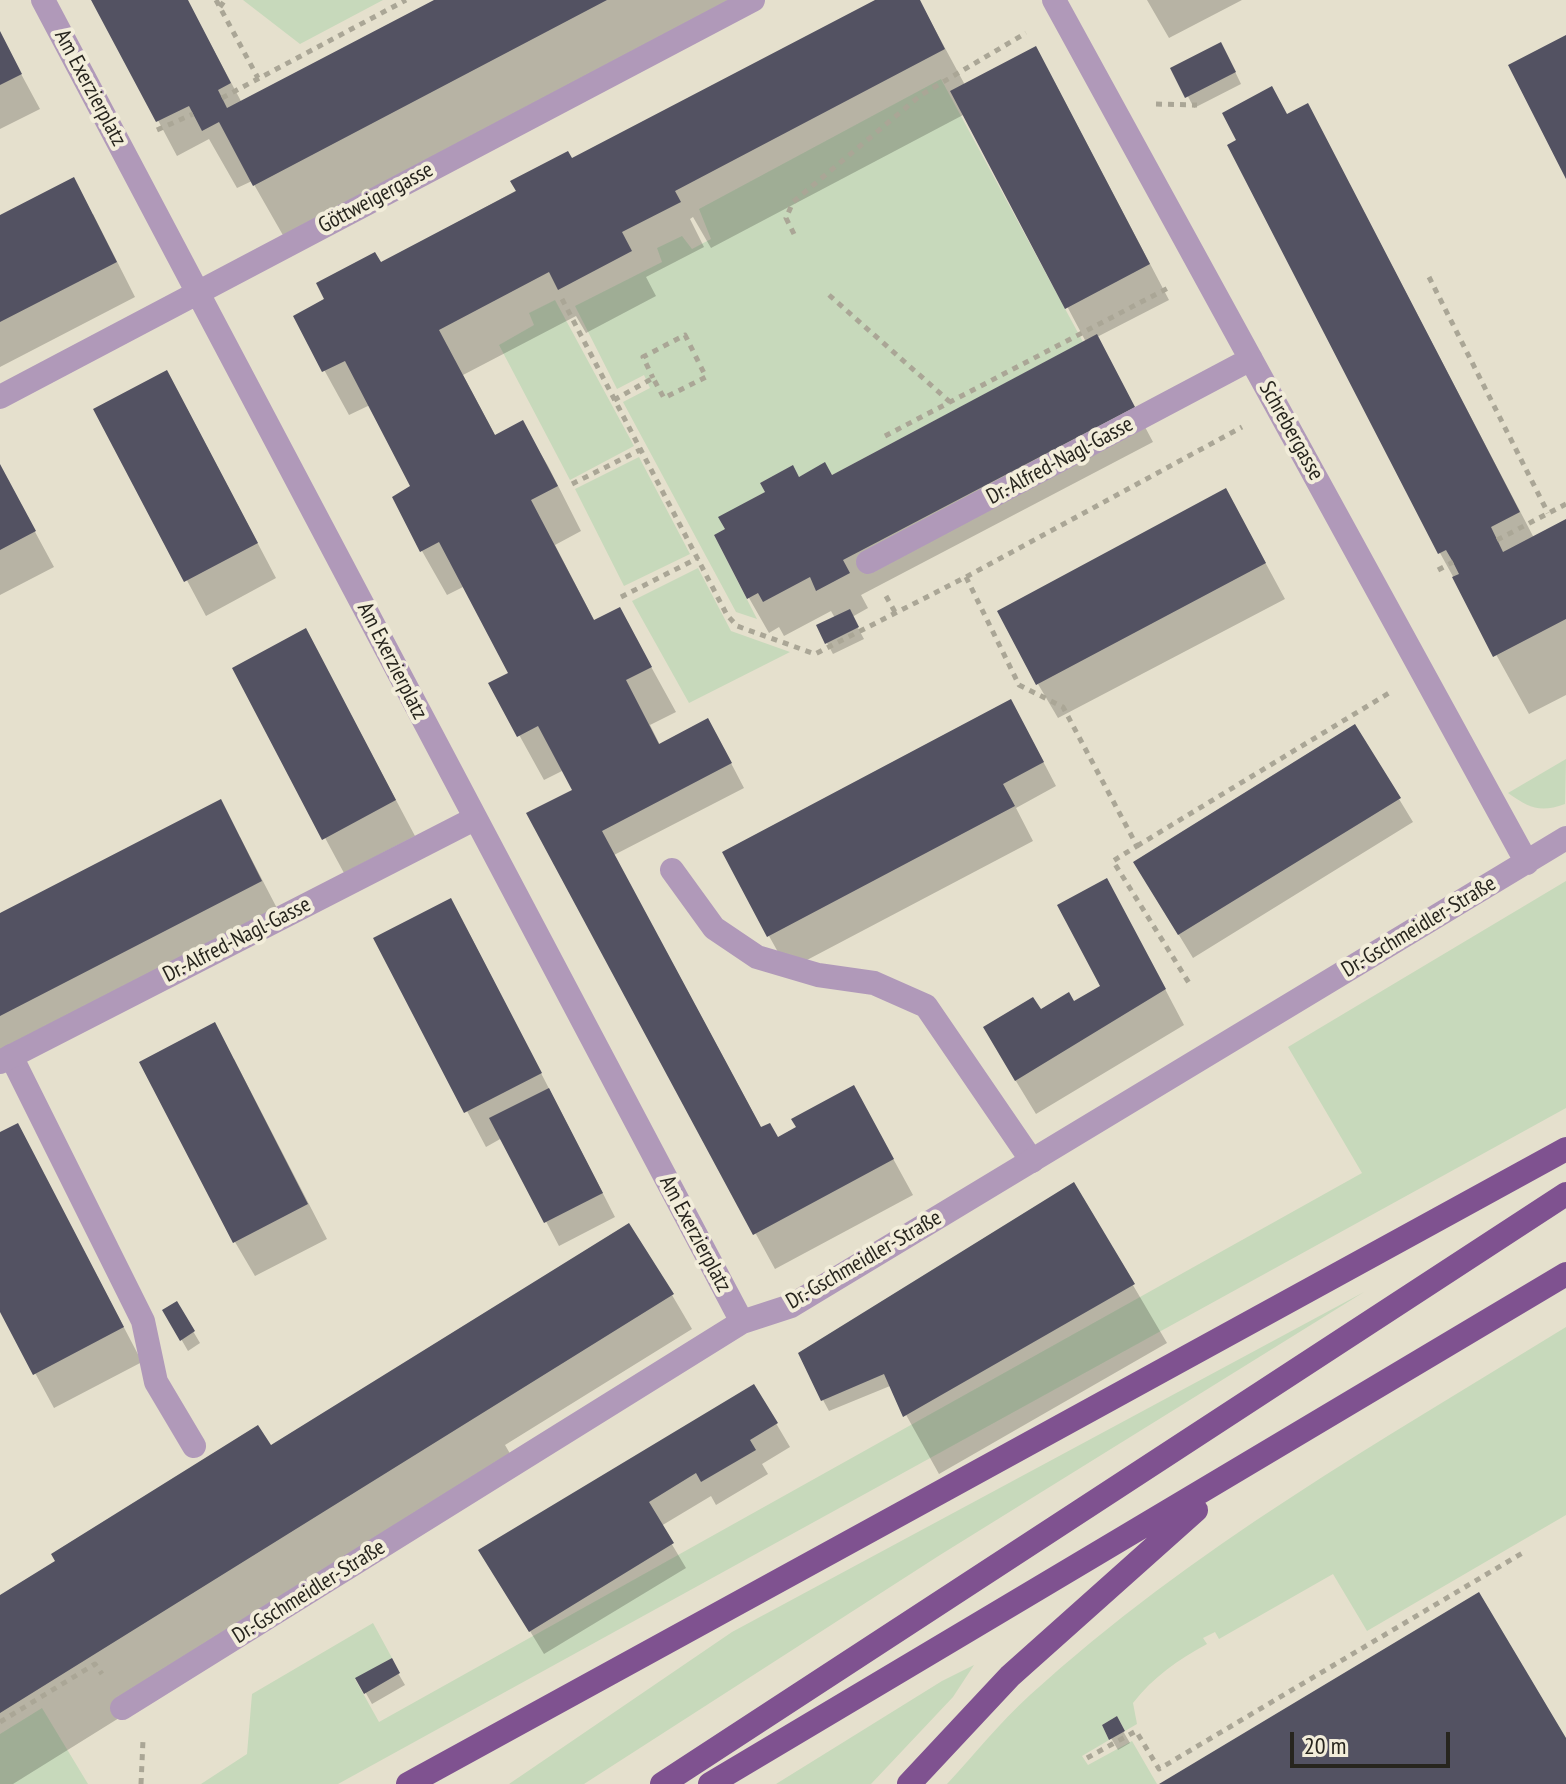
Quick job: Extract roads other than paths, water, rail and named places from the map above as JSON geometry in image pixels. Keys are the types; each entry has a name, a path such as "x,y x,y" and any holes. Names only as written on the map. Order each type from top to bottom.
{"highway":[{"path":"408,1784 1566,1149"},
{"path":"662,1784 1566,1194"},
{"path":"710,1784 1236,1474 1566,1274"},
{"path":"909,1784 1010,1676 1236,1474"}],"street":[{"name":"Am Exerzierplatz","path":"43,0 742,1322"},
{"name":"Göttweigergasse","path":"0,397 753,0"},
{"name":"Schrebergasse","path":"1054,0 1527,863"},
{"name":"Dr.-Alfred-Nagl-Gasse","path":"868,562 1251,359"},
{"name":"Dr.-Alfred-Nagl-Gasse","path":"6,1059 474,819"},
{"name":"Dr.-Gschmeidler-Straße","path":"122,1708 742,1322 791,1306 1566,838"},
{"path":"672,870 714,928 757,957 818,975 874,983 926,1006 1032,1161"},
{"path":"6,1059 143,1321 156,1382 194,1446"}]}
